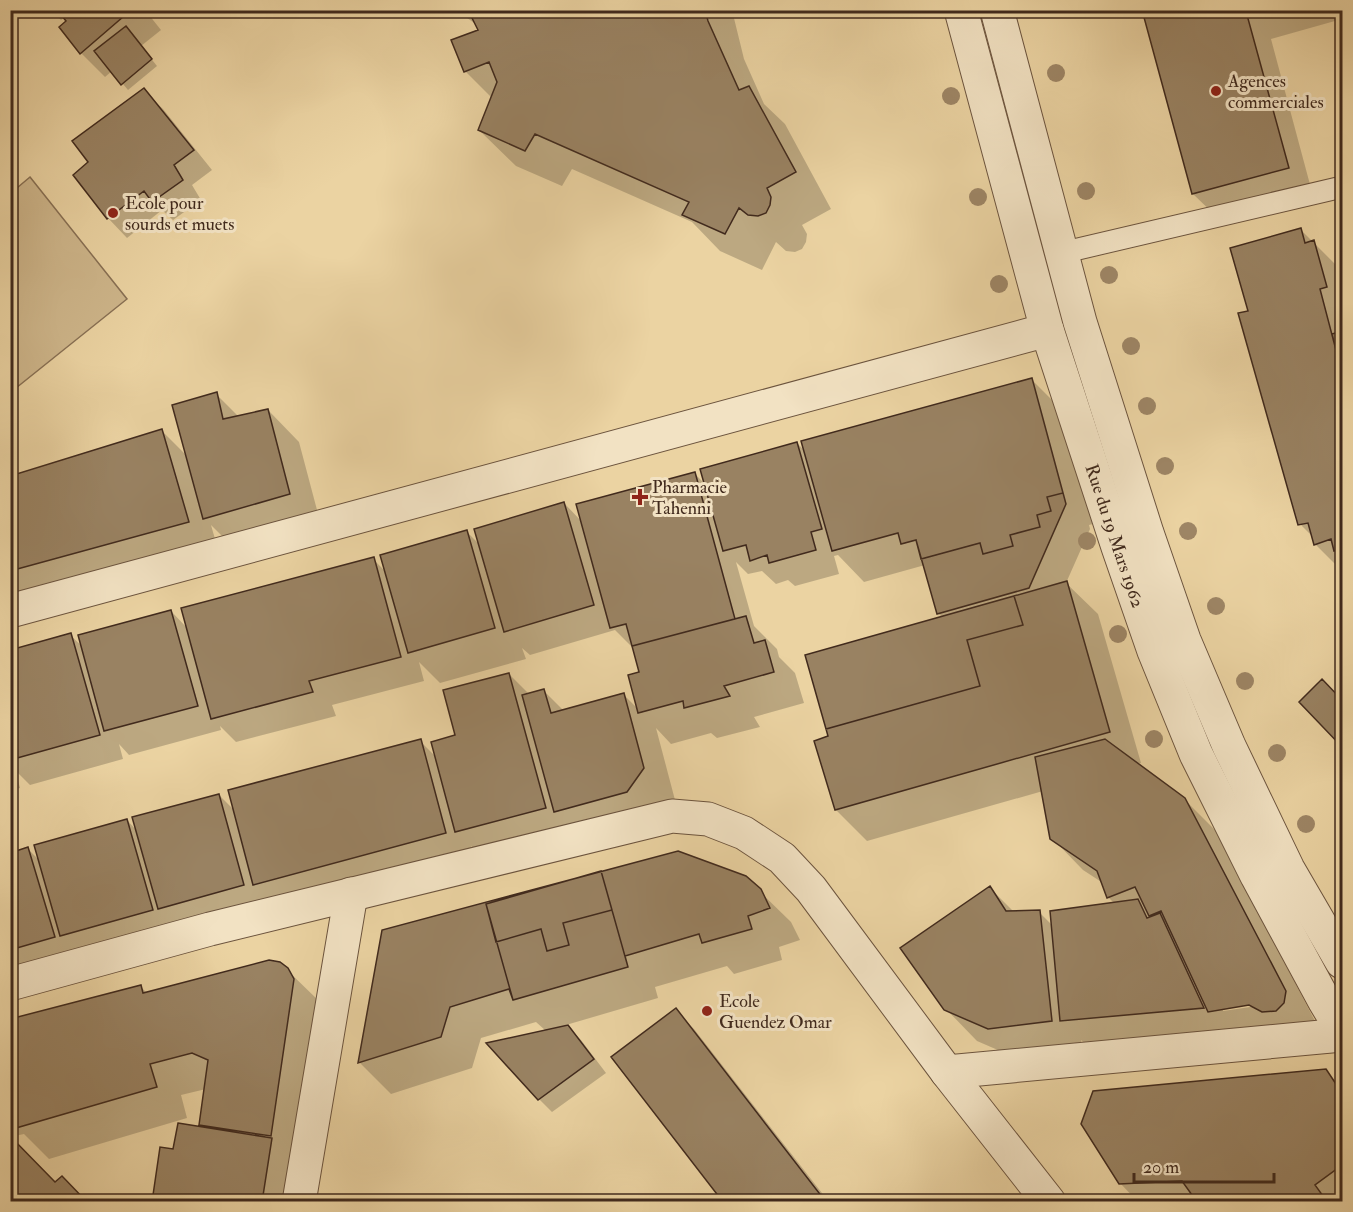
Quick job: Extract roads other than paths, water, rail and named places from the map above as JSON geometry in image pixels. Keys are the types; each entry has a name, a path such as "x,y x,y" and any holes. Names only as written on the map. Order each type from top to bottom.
{"street":[{"name":"Rue du 19 Mars 1962","path":"961,10 1047,330 1154,651 1196,754 1257,876 1342,1030"},
{"name":"Rue du 19 Mars 1962","path":"997,10 1083,333 1184,640 1228,746 1288,868 1342,962"},
{"path":"10,611 1047,330"},
{"path":"10,984 210,929 672,816 708,819 744,833 782,858 811,889 947,1072 1049,1202"},
{"path":"299,1202 351,894"},
{"path":"947,1072 1342,1035"}],"lane":[{"path":"1061,253 1342,187"}],"place":[{"name":"Agences commerciales","path":"1216,91"},
{"name":"Ecole pour sourds et muets","path":"113,213"},
{"name":"Pharmacie Tahenni","path":"640,497"},
{"name":"Ecole Guendez Omar","path":"707,1011"}]}
